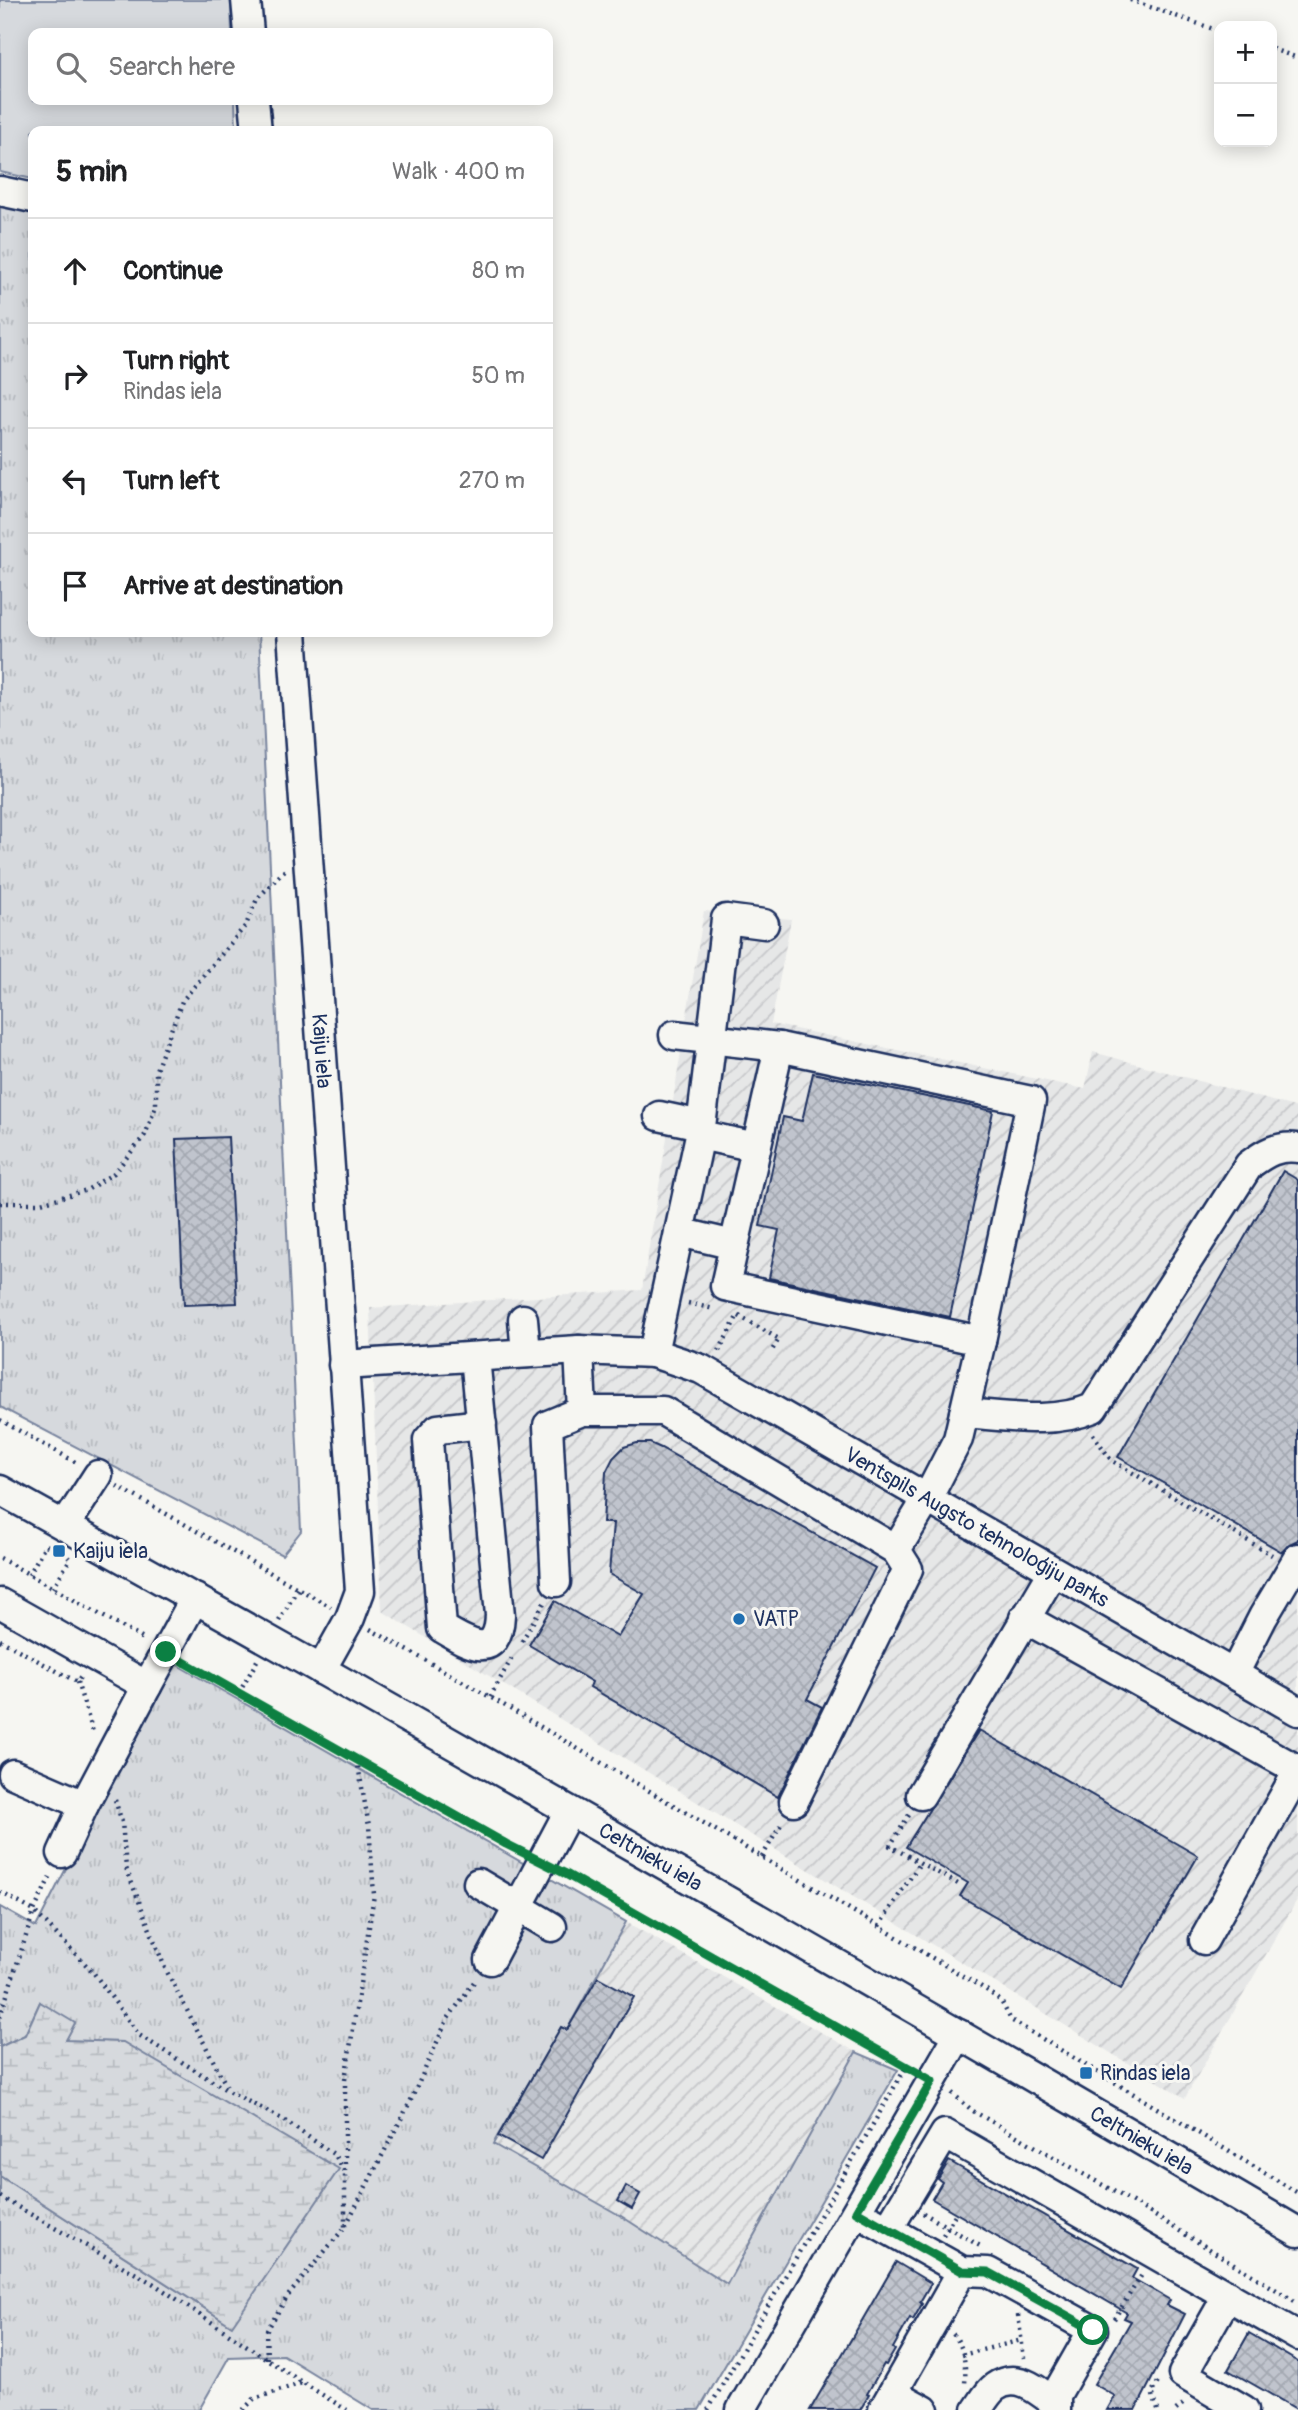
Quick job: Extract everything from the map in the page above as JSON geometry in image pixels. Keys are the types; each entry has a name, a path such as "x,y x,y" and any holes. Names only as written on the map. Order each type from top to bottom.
{"street":[{"path":"246,0 249,28"},
{"path":"254,105 257,126"},
{"path":"0,191 28,197"},
{"name":"Kaiju iela","path":"292,637 360,1591 350,1618 321,1670"},
{"path":"653,1353 701,1130 726,919 764,924"},
{"path":"674,1035 779,1046 1031,1101 958,1438 927,1499 896,1550"},
{"path":"779,1046 725,1286 981,1340"},
{"path":"659,1116 756,1147"},
{"path":"964,1413 1049,1418 1080,1414 1093,1408 1249,1165 1266,1153 1286,1146 1298,1148"},
{"path":"679,1232 734,1245"},
{"path":"523,1319 526,1353"},
{"path":"579,1350 582,1411"},
{"name":"Ventspils Augsto tehnoloģiju parks","path":"343,1365 579,1350 653,1353 701,1369 1298,1711"},
{"path":"475,1357 482,1424 500,1615 499,1631 493,1639 482,1646 472,1646 442,1628 428,1440 438,1429 482,1424"},
{"path":"556,1582 548,1425 582,1411 663,1411 896,1550 908,1569 794,1801"},
{"path":"59,1538 98,1475"},
{"name":"Celtnieku iela","path":"0,1490 59,1538 195,1598 959,2034 1298,2232"},
{"path":"1234,1674 1263,1617 1287,1558"},
{"path":"920,1796 1053,1572"},
{"path":"61,1853 104,1766 195,1598"},
{"path":"0,1603 147,1686"},
{"path":"1024,1618 1298,1771 1204,1940"},
{"path":"13,1774 84,1805"},
{"path":"490,1960 569,1811"},
{"path":"478,1883 552,1927"},
{"path":"741,2410 959,2034"},
{"path":"888,2229 945,2134 1298,2336"},
{"path":"856,2211 962,2271 988,2272 1093,2330 1056,2395 1056,2407"},
{"path":"924,2410 888,2401 962,2271"},
{"path":"1228,2295 1183,2374 1244,2410"},
{"path":"971,2399 1011,2381 1028,2383 1056,2407"}],"path":[{"path":"1130,0 1214,29"},
{"path":"1277,51 1298,58"},
{"path":"0,1203 41,1203 53,1200 87,1190 114,1173 145,1135 156,1107 156,1070 183,1001 246,925 257,899 294,860"},
{"path":"684,1303 724,1312"},
{"path":"715,1358 737,1315 779,1339 771,1352"},
{"path":"1080,1414 1111,1460 1287,1558"},
{"path":"0,1420 350,1618 985,1989 1001,2001 1011,2020 1298,2193"},
{"path":"29,1575 45,1545 59,1538"},
{"path":"53,1588 70,1559 62,1554"},
{"path":"0,1559 932,2081 960,2098 973,2111 1129,2200 1298,2303"},
{"path":"275,1629 298,1588"},
{"path":"239,1693 261,1652"},
{"path":"76,1682 122,1822 126,1868 164,1968 229,2091"},
{"path":"345,2227 345,2080 374,1895 369,1826 357,1760"},
{"path":"920,1796 890,1846 958,1884"},
{"path":"762,1857 794,1801"},
{"path":"0,2017 34,1911 61,1853"},
{"path":"879,1926 920,1863"},
{"path":"0,1892 34,1911 93,1972 139,2035 229,2091 282,2119 335,2155 345,2172"},
{"path":"267,2359 266,2332 287,2297 345,2227 411,2100 447,2020 490,1960"},
{"path":"708,2410 906,2067"},
{"path":"0,2197 154,2284 347,2410"},
{"path":"1014,2286 1028,2383"},
{"path":"935,2318 943,2322 958,2340 971,2399"},
{"path":"962,2355 1022,2340"},
{"path":"243,2410 254,2399 303,2383"}],"shaded area":[{"path":"704,911 791,919 771,1024 1085,1089 1093,1052 1298,1108 1298,1898 1185,2098 382,1611 370,1308 642,1290"},
{"path":"626,1922 856,2052 728,2284 621,2216 493,2144 561,2027 567,2030"}],"green space":[{"path":"0,0 231,0 232,28 28,28 28,105 235,105 236,126 28,126 28,178 0,172"},
{"path":"0,198 28,203 28,637 259,637 301,1531 282,1555 0,1407"},
{"path":"172,1662 626,1922 567,2030 561,2027 493,2144 621,2216 727,2284 856,2052 898,2070 699,2410 373,2410 283,2355 229,2357 199,2410 0,2410 0,2176 232,2326 65,2040 40,2002 25,2035 0,2047 0,1907 36,1927"},
{"path":"40,2002 75,2023 66,2040 123,2042 339,2169 232,2326 0,2176 0,2047 25,2035"}],"building":[{"path":"813,1073 993,1111 950,1317 769,1278 779,1230 760,1226 783,1117 802,1121"},
{"path":"228,1137 237,1303 184,1305 176,1139"},
{"path":"1283,1171 1298,1180 1298,1540 1289,1544 1282,1552 1118,1457"},
{"name":"VATP","path":"650,1443 661,1448 875,1568 807,1699 822,1707 778,1797 590,1687 592,1682 529,1645 555,1601 618,1637 644,1594 609,1574 613,1523 603,1523 606,1472 613,1458 624,1447"},
{"path":"979,1730 1198,1856 1121,1989 960,1896 968,1883 906,1847"},
{"path":"598,1977 634,1997 541,2160 498,2136 561,2027 567,2030"},
{"path":"949,2161 1137,2269 1132,2278 1170,2300 1167,2305 1185,2314 1136,2410 1107,2410 1115,2396 1094,2384 1131,2321 1124,2318 1127,2313 932,2199 942,2182 938,2179"},
{"path":"626,2186 640,2194 632,2209 618,2201"},
{"path":"896,2262 931,2283 913,2320 910,2318 893,2348 895,2350 886,2365 884,2364 860,2410 810,2410"},
{"path":"1249,2333 1298,2362 1298,2410 1228,2370"}],"place":[{"name":"Kaiju iela","path":"59,1551"},
{"name":"VATP","path":"739,1619"},
{"name":"Rindas iela","path":"1086,2073"}],"route":[{"path":"166,1652 932,2081 856,2211 962,2271 988,2272 1093,2330"}]}
